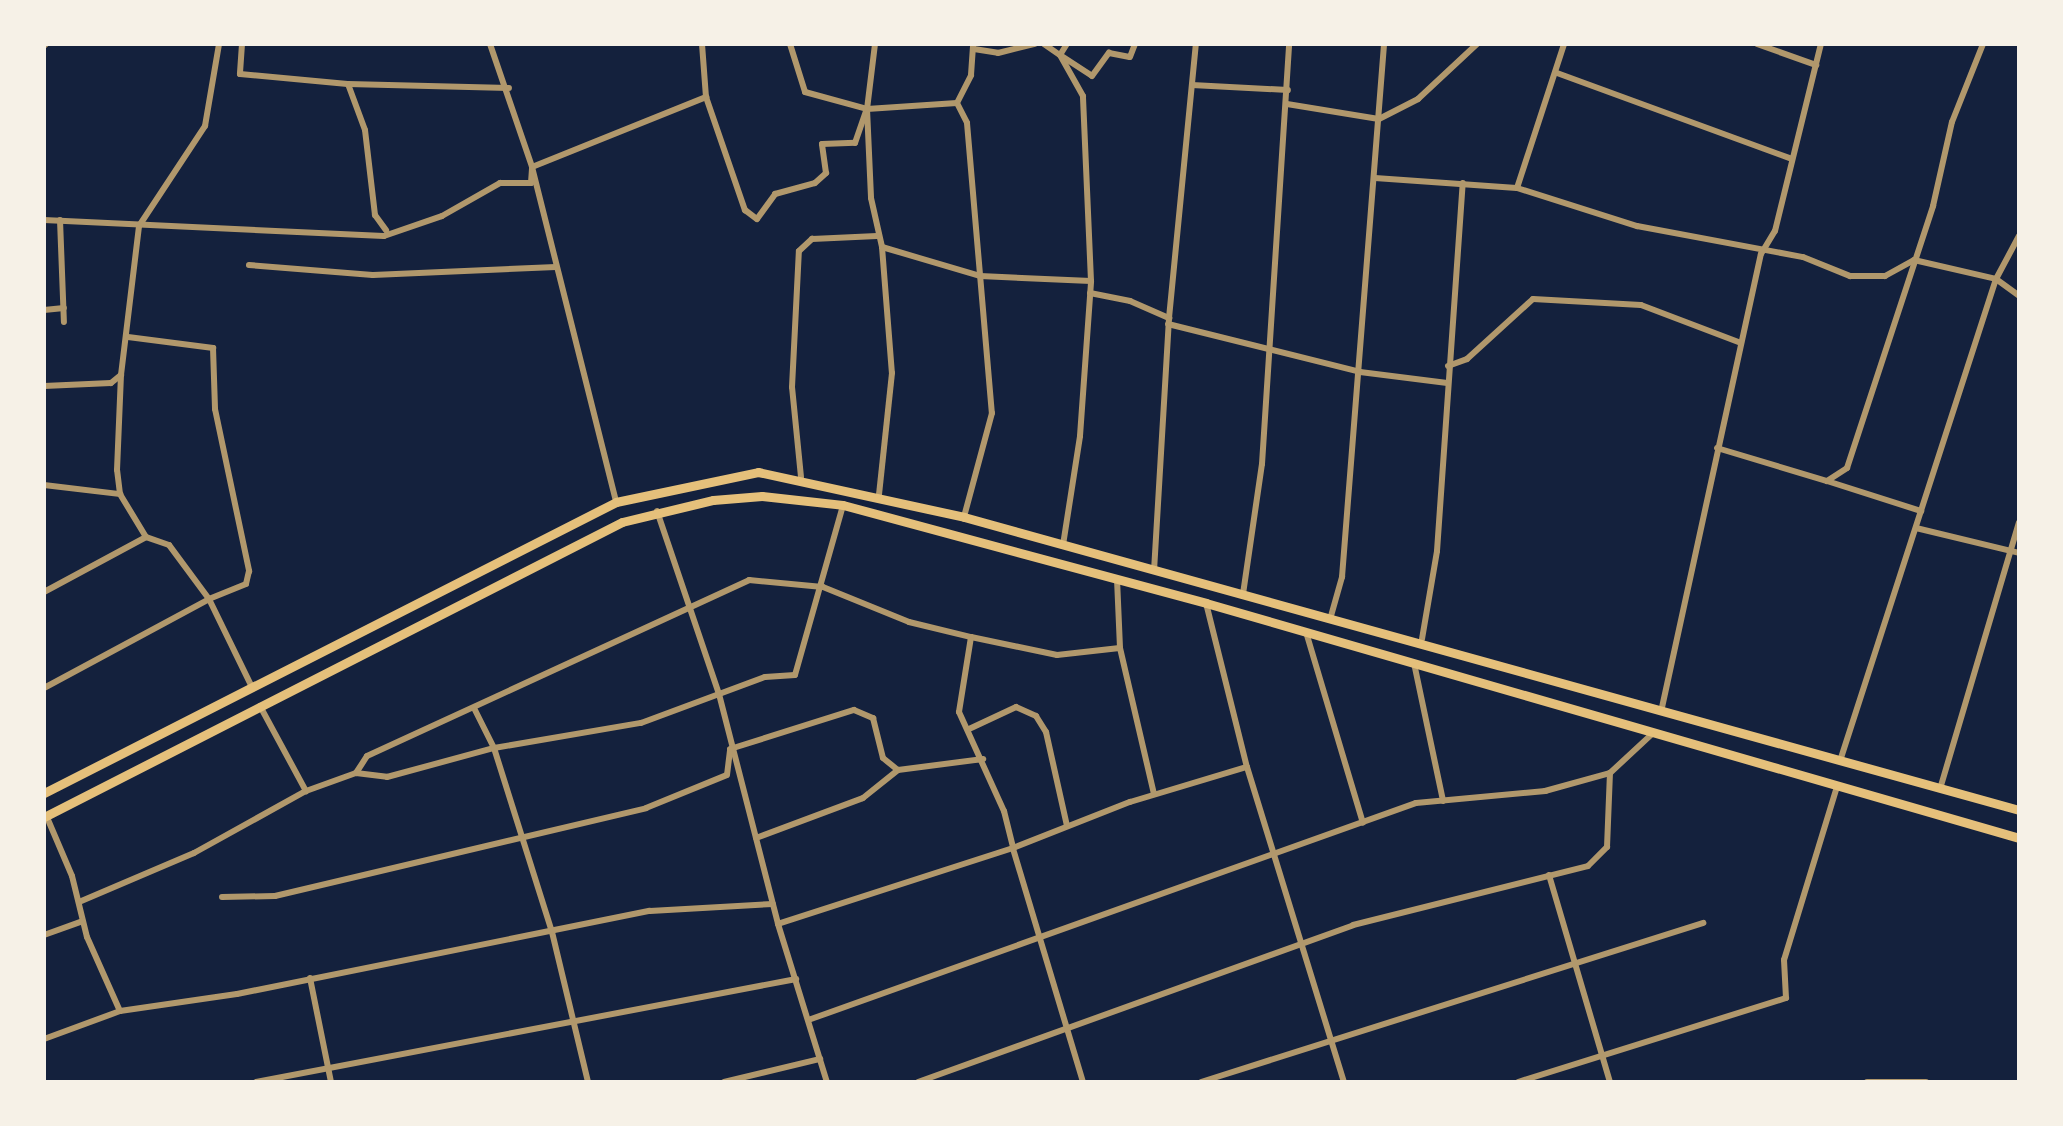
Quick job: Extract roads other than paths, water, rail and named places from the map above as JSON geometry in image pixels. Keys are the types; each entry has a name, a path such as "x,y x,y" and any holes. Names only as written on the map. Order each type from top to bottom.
{"main road":[{"path":"44,793 616,502 732,475 801,477 964,517 1154,571 1422,639 1661,712 2019,810"},
{"path":"45,816 570,545 656,511 762,496 843,505 1206,603 2019,838"}],"street":[{"path":"219,44 205,126 139,226 128,337 121,374 120,494 146,537 169,545 209,599 252,687"},
{"path":"242,44 240,74 348,84 509,88"},
{"path":"490,44 509,88 532,167 616,502"},
{"path":"702,44 706,97 745,210 754,219 775,194 815,183 826,173 822,144 855,143 867,109 876,44"},
{"path":"790,44 805,92 867,109 957,103"},
{"path":"964,517 992,413 967,123 957,103 974,47 999,53 1035,44"},
{"path":"1044,44 1092,76 1109,53 1130,57 1135,44"},
{"path":"1060,55 1067,44"},
{"path":"1154,571 1168,321 1196,44"},
{"path":"1243,594 1269,347 1289,44"},
{"path":"1331,616 1342,577 1384,44"},
{"path":"1287,104 1379,119 1418,99 1477,44"},
{"path":"1517,187 1557,73 1564,44"},
{"path":"1757,44 1816,65"},
{"path":"1661,712 1761,254 1774,232 1821,44"},
{"path":"1827,481 1847,468 1914,260 1952,122 1983,44"},
{"path":"1060,55 1083,96 1091,281 1080,436 1063,545"},
{"path":"1557,73 1792,159"},
{"path":"348,84 365,130 375,215 386,230"},
{"path":"1192,85 1288,90"},
{"path":"532,167 706,97"},
{"path":"867,109 892,373 879,495"},
{"path":"44,220 226,232 291,227 368,238 386,230 424,224 500,183 531,183 532,167"},
{"path":"1375,178 1517,187 1637,226 1761,254 1803,257 1869,277 1914,260 1996,279 2019,296"},
{"path":"1422,639 1437,551 1463,183"},
{"path":"60,220 64,322"},
{"path":"801,477 792,387 799,251 812,239 877,236"},
{"path":"1840,761 1996,279 2019,236"},
{"path":"882,247 980,276 1091,281"},
{"path":"249,265 373,275 556,267"},
{"path":"1090,293 1130,300 1168,321 1360,372 1447,383"},
{"path":"1448,366 1467,359 1533,299 1640,305 1741,343"},
{"path":"44,310 64,308"},
{"path":"44,688 209,599 246,584 249,571 215,409 213,348 128,337"},
{"path":"44,386 111,383 121,374"},
{"path":"1717,448 1921,511"},
{"path":"44,485 120,494"},
{"path":"79,902 194,853 306,791 356,773 387,776 494,748 666,717 765,677 795,675 823,587 843,505"},
{"path":"656,511 685,611 719,694 730,749 778,924 811,1019 827,1082"},
{"path":"1940,789 2019,522"},
{"path":"1916,528 2019,553"},
{"path":"44,592 146,537"},
{"path":"1117,579 1120,648 1154,794"},
{"path":"356,773 367,756 749,580 823,587 909,622 1057,655 1120,648"},
{"path":"1206,603 1247,767 1304,941 1344,1082"},
{"path":"1306,632 1363,823"},
{"path":"971,637 959,712 984,759 1042,938 1083,1082"},
{"path":"1414,663 1443,802"},
{"path":"260,706 306,791"},
{"path":"969,729 1016,707 1036,716 1046,732 1067,826"},
{"path":"474,708 494,748 519,839 552,932 588,1082"},
{"path":"730,749 854,709 873,718 883,758 898,770"},
{"path":"811,1019 1416,803 1545,791 1610,773 1653,733"},
{"path":"222,897 275,896 519,839 680,796 727,775 730,749"},
{"path":"756,838 863,798 898,770 984,759"},
{"path":"778,924 1013,848 1154,794 1247,767"},
{"path":"918,1082 1304,941 1549,874 1588,866 1606,848 1610,773"},
{"path":"1518,1082 1786,998 1784,960 1838,787"},
{"path":"45,816 79,902 83,921 120,1011"},
{"path":"1549,874 1571,966 1610,1082"},
{"path":"44,1039 120,1011 310,978 682,907 773,904"},
{"path":"44,935 83,921"},
{"path":"1201,1082 1703,923"},
{"path":"310,978 331,1082"},
{"path":"256,1082 574,1019 796,979"},
{"path":"724,1082 820,1059"},
{"path":"1867,1082 1926,1082"}]}
